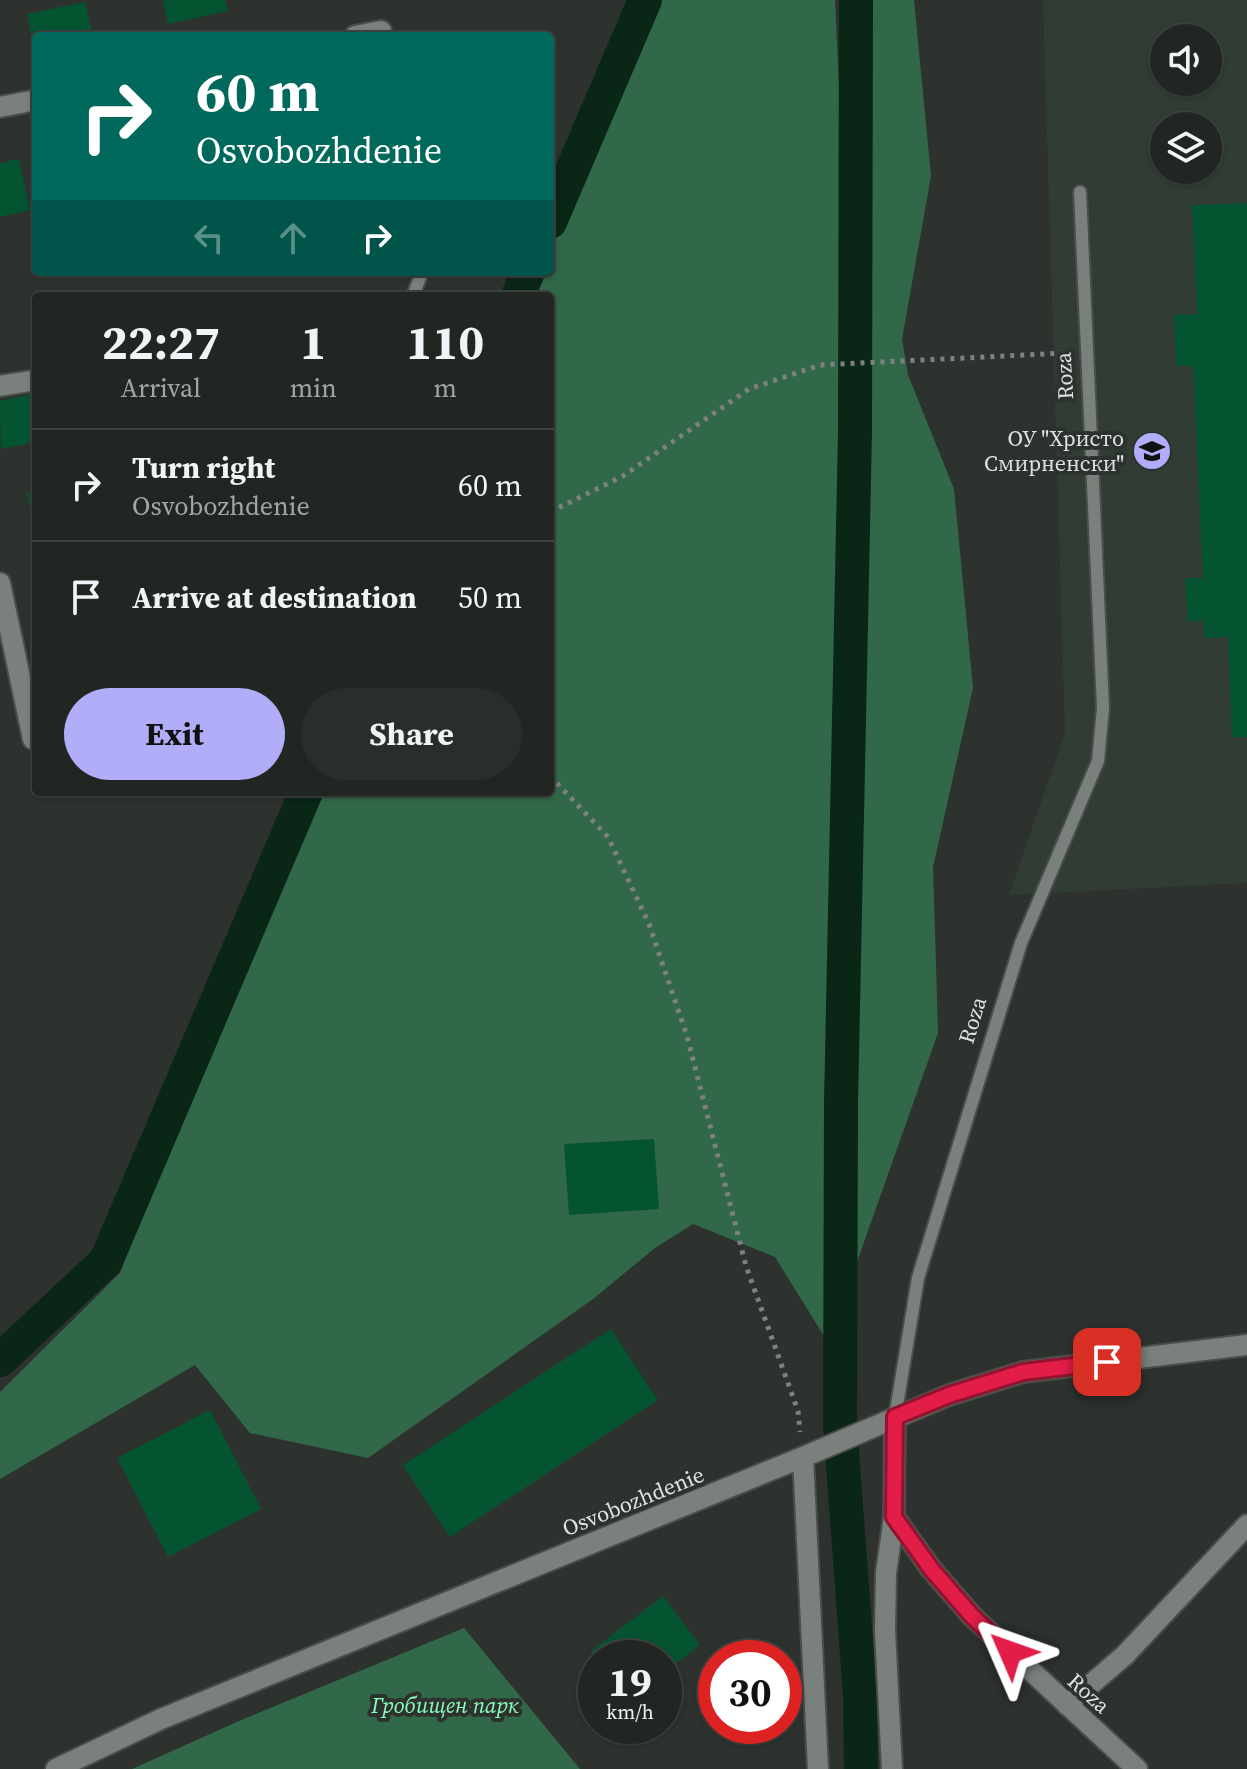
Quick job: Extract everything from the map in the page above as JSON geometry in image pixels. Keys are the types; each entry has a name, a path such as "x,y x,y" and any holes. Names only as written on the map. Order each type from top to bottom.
{"street":[{"path":"376,32 381,31"},
{"path":"0,107 32,101"},
{"path":"0,386 32,381"},
{"path":"0,583 32,732"},
{"name":"Osvobozhdenie","path":"56,1769 161,1719 949,1395 1023,1372 1247,1345"},
{"name":"Roza","path":"895,1417 894,1517 932,1570 972,1616 1137,1769"},
{"path":"803,1457 818,1769"},
{"path":"892,1769 885,1631 886,1573 894,1517"},
{"path":"1067,1705 1125,1655 1247,1525"}],"lane":[{"name":"Roza","path":"895,1417 918,1278 1021,943 1098,761 1103,708 1080,192"}],"path":[{"path":"554,510 623,476 749,389 820,365 1087,352"},
{"path":"554,780 608,837 649,924 687,1036 746,1266 798,1411 803,1457"}],"shaded area":[{"name":"ОУ \"Христо Смирненски\"","path":"1043,0 1247,0 1247,883 1009,895 1065,733"}],"green space":[{"path":"645,0 835,0 854,407 856,0 914,0 931,176 902,339 908,375 954,489 973,688 933,867 938,1033 840,1310 839,1131 829,1344 775,1257 693,1224 655,1248 593,1299 368,1458 250,1433 195,1365 0,1479 0,1392 120,1273 304,796 554,796 554,292 520,292 526,276 554,276 554,213"},
{"name":"Гробищен парк","path":"464,1628 580,1769 132,1769 239,1721"}],"building":[{"path":"163,0 225,0 228,11 168,24"},
{"path":"85,2 92,32 32,32 32,37 27,14"},
{"path":"19,159 30,210 0,217 0,163"},
{"path":"1247,203 1247,737 1232,737 1228,637 1204,638 1204,621 1188,621 1185,578 1203,578 1193,366 1176,366 1174,315 1197,314 1192,205"},
{"path":"32,394 32,443 1,449 0,401"},
{"path":"32,491 32,518 26,493"},
{"path":"654,1139 659,1209 569,1215 564,1144"},
{"path":"611,1329 658,1400 450,1537 403,1465"},
{"path":"210,1410 261,1509 168,1557 117,1458"},
{"path":"663,1596 698,1646 682,1658 682,1640 605,1640"}],"waterway":[{"path":"554,213 645,0"},
{"path":"856,0 855,432 841,1103 840,1424 860,1695 861,1769"},
{"path":"520,292 526,276"},
{"path":"0,1360 106,1261 304,796"}],"place":[{"name":"ОУ \"Христо Смирненски\"","path":"1152,451"}],"route":[{"path":"1010,1652 972,1616 932,1570 894,1517 895,1417 949,1395 1023,1372 1107,1362"}]}
